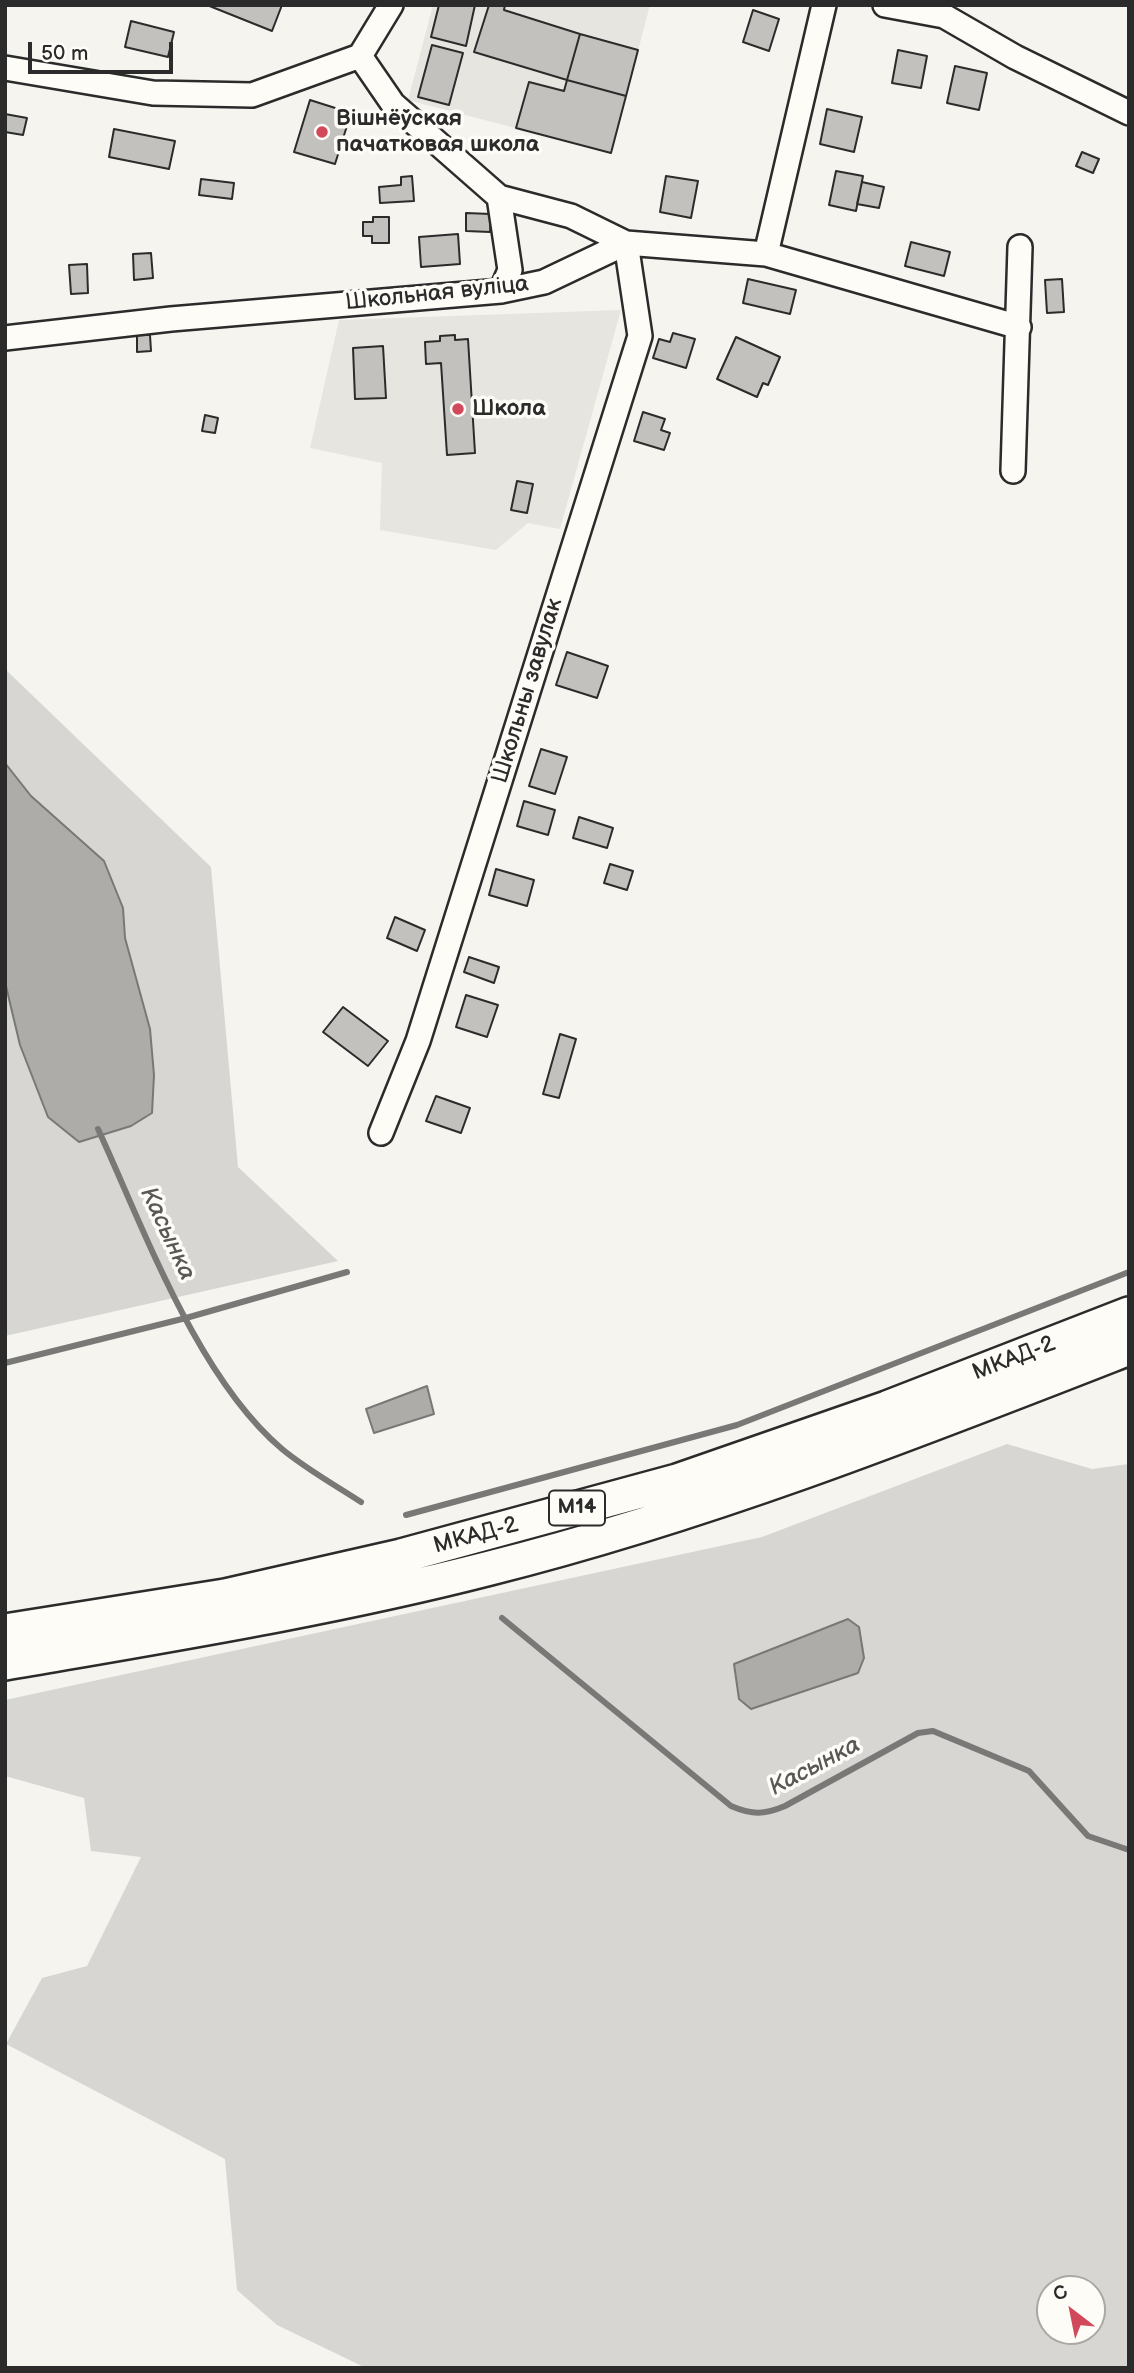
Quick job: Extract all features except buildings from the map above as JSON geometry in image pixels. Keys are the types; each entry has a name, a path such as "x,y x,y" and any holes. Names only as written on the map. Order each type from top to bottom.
{"highway":[{"name":"МКАД-2","path":"5,1631 225,1595 401,1556 677,1481 887,1408 1129,1314"},
{"name":"М14","path":"5,1664 242,1622 490,1568 732,1497 946,1420 1129,1348"}],"street":[{"path":"766,254 824,5"},
{"path":"885,5 948,11 1016,57 1129,113"},
{"path":"5,68 153,93 252,95 360,56 385,7"},
{"path":"360,56 393,104 499,197 571,216 626,243"},
{"path":"499,197 510,270 500,291"},
{"name":"Школьная вуліца","path":"5,338 171,319 500,291 544,282 626,243 766,254 1019,327"},
{"name":"Школьны завулак","path":"381,1133 418,1041 639,336 626,243"},
{"path":"1013,471 1020,247"}],"shaded area":[{"path":"433,5 650,5 611,153 408,100"},
{"path":"621,310 560,529 528,523 496,550 380,530 382,463 310,448 339,320"},
{"path":"5,669 211,867 238,1167 338,1261 5,1336"},
{"path":"5,763 31,796 104,861 123,908 125,938 150,1029 154,1075 152,1113 131,1126 79,1142 48,1117 20,1045 5,982"},
{"path":"427,1386 434,1414 374,1433 366,1409"},
{"path":"1007,1444 1092,1469 1129,1464 1129,2368 366,2368 277,2325 237,2290 225,2159 6,2044 42,1978 87,1966 141,1857 91,1851 84,1798 5,1776 5,1700 762,1537"},
{"path":"848,1619 859,1627 864,1658 858,1673 751,1709 739,1699 734,1664"}],"waterway":[{"name":"Касынка","path":"98,1129 175,1300 224,1383 252,1419 282,1449 361,1502"},
{"path":"5,1363 186,1318 347,1272"},
{"path":"406,1515 737,1425 1129,1272"},
{"name":"Касынка","path":"502,1618 738,1809 758,1813 785,1806 918,1733 933,1731 1029,1771 1088,1836 1129,1850"}],"place":[{"name":"Вішнёўская пачатковая школа","path":"322,132"},
{"name":"Школа","path":"458,409"}]}
